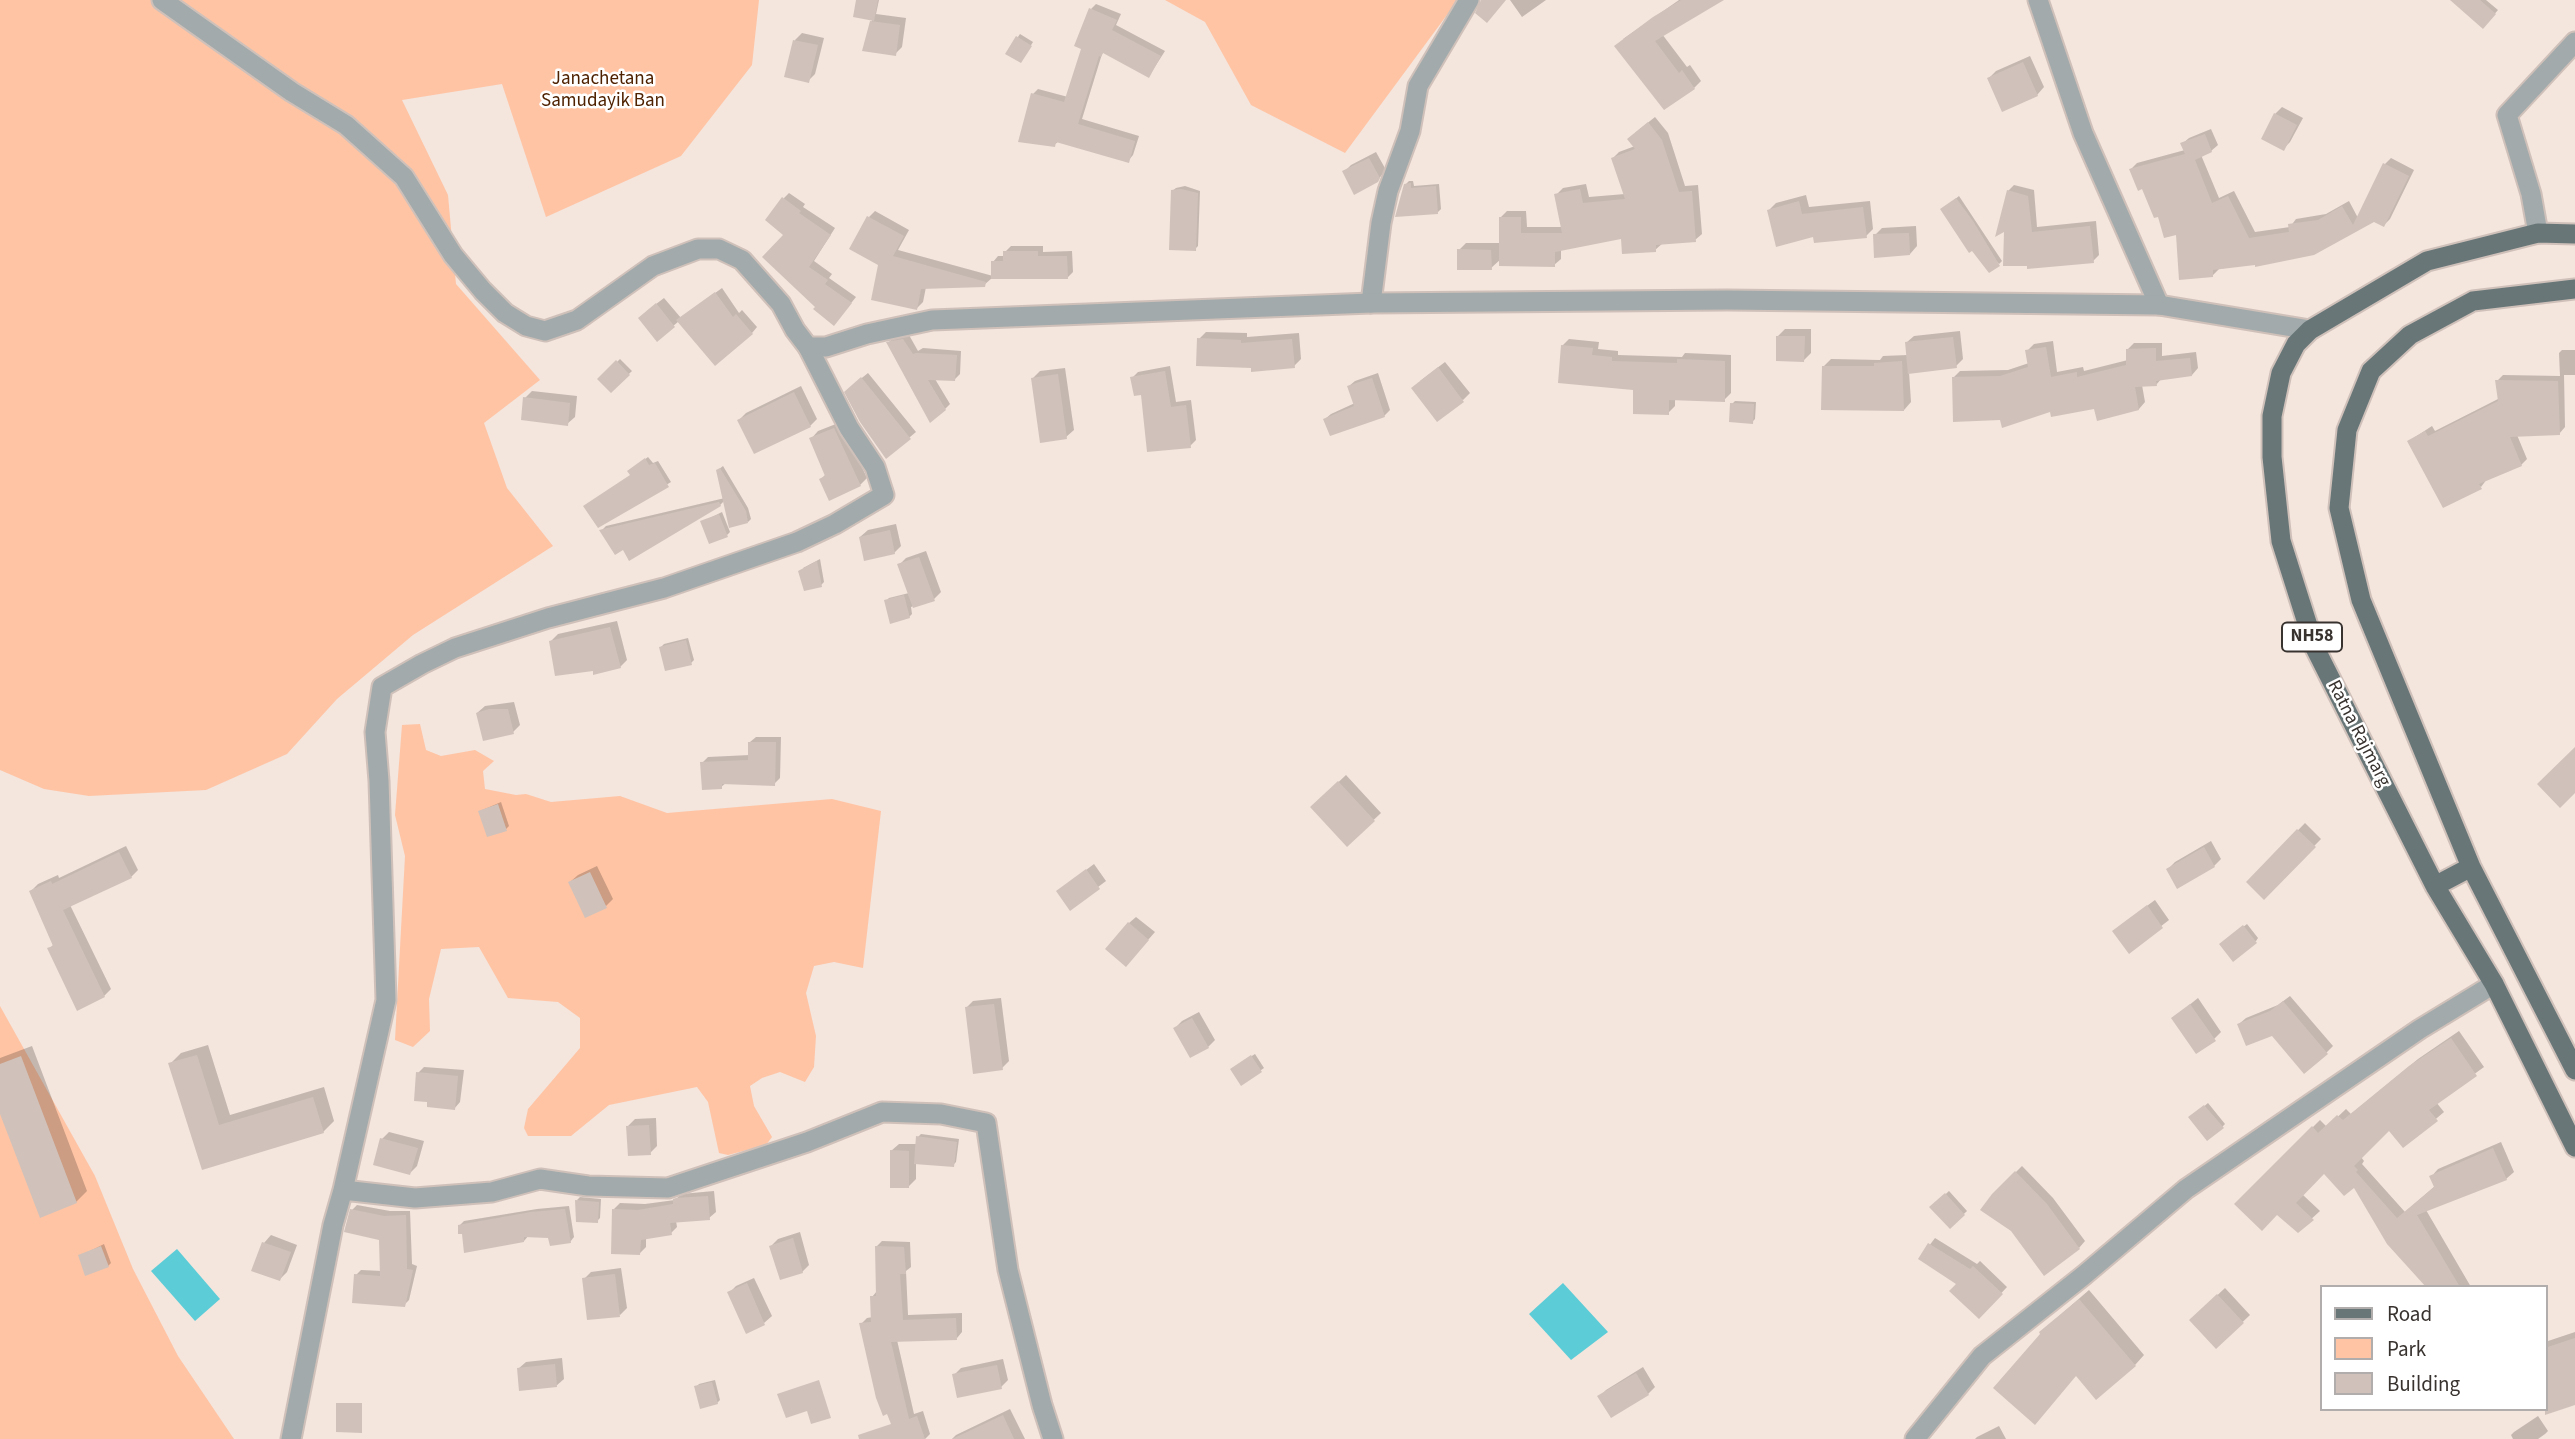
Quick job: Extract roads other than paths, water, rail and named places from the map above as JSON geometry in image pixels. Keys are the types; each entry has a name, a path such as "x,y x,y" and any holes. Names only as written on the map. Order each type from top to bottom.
{"main road":[{"name":"Ratna Rajmarg","path":"2575,234 2538,233 2427,261 2310,331 2296,344 2281,373 2272,416 2272,457 2281,541 2315,648 2435,886 2494,984 2575,1146"},
{"name":"NH58","path":"2575,289 2473,301 2410,335 2371,371 2347,430 2339,508 2361,600 2471,867 2575,1070"},
{"path":"2435,886 2471,867"}],"street":[{"path":"162,0 292,92 346,125 404,177 453,254 483,291 505,313 526,326 545,331 577,320 653,266 698,249 719,249 742,260 781,304 808,347 849,428 875,467 884,495 835,524 797,542 664,587 548,618 455,648 383,687 374,732 379,781 386,1000 333,1225 291,1439"},
{"path":"1371,303 1381,223 1388,191 1410,131 1418,86 1469,0"},
{"path":"2038,0 2083,133 2159,305"},
{"path":"2538,233 2531,194 2507,115 2575,42"},
{"path":"808,347 826,347 867,334 932,320 1371,303 1727,300 2159,305 2310,331"},
{"path":"1915,1439 1982,1356 2186,1189 2420,1029 2494,984"},
{"path":"343,1190 415,1198 492,1192 540,1179 588,1186 668,1188 807,1142 882,1112 941,1114 986,1123 1008,1270 1053,1439"}],"water":[{"path":"177,1249 220,1299 195,1321 151,1271"},
{"path":"1563,1283 1608,1332 1571,1360 1529,1314"}],"park label":[{"name":"Janachetana Samudayik Ban","path":"603,91"}]}
